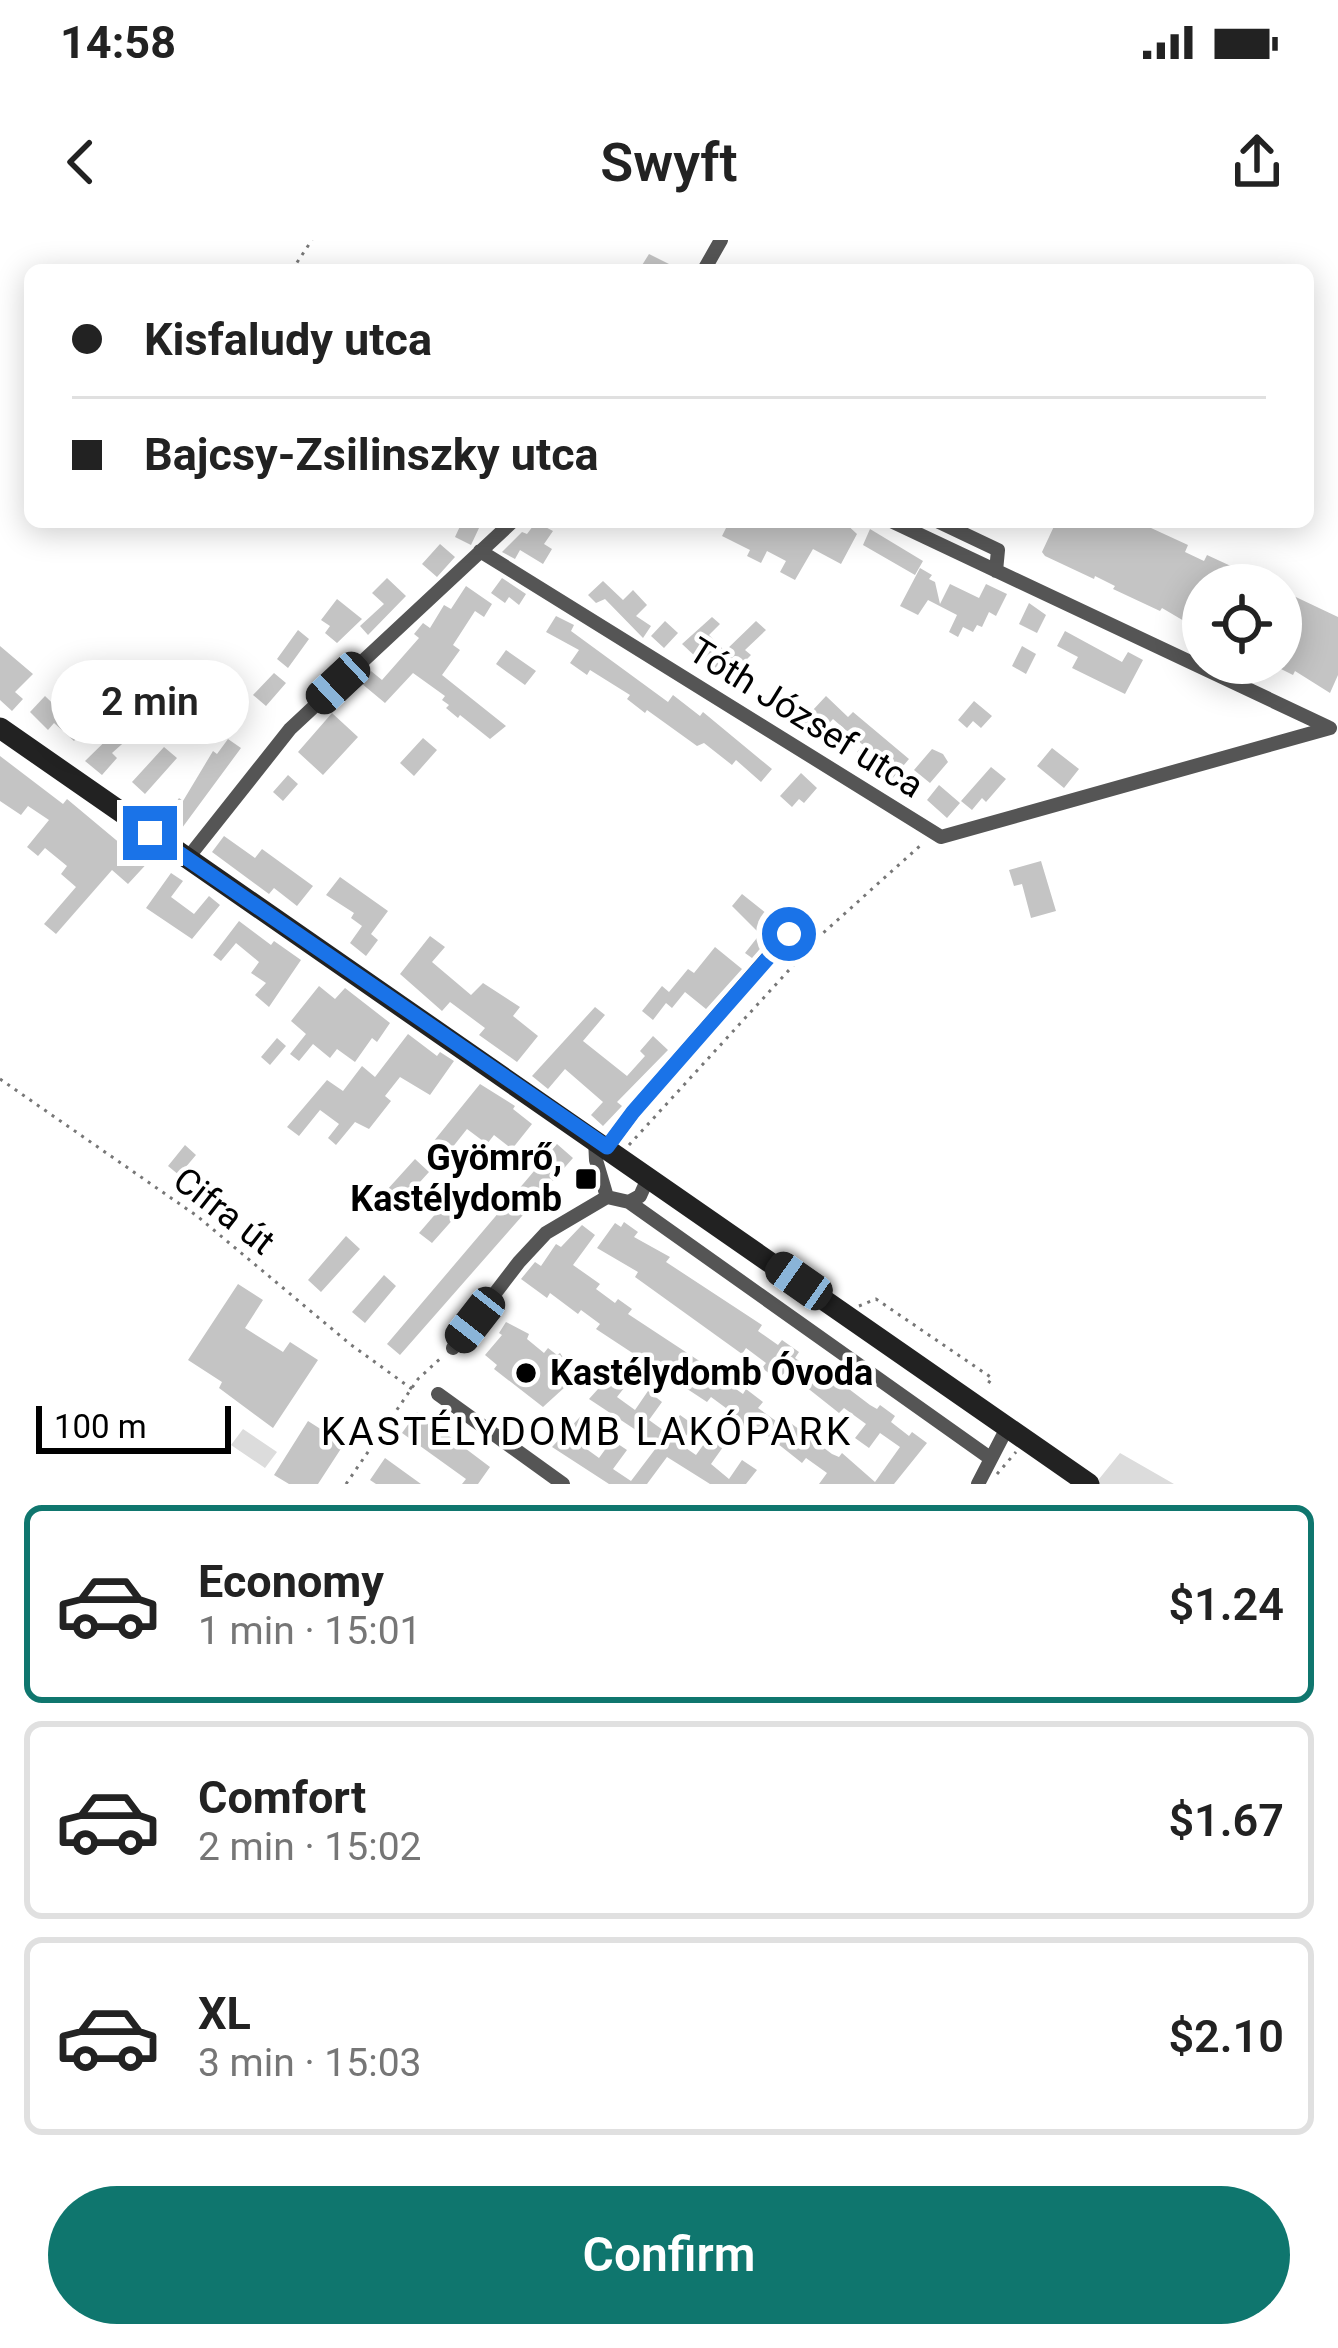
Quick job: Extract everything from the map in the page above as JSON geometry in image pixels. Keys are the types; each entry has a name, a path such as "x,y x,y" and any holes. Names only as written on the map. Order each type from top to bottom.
{"main road":[{"path":"0,728 1089,1484"}],"street":[{"path":"188,860 290,729 505,528"},
{"path":"906,528 996,571 998,550 952,528"},
{"name":"Tóth József utca","path":"480,551 940,837 1330,728 996,571"},
{"path":"607,1197 596,1160 789,934"},
{"path":"629,1202 654,1180"},
{"path":"453,1348 546,1233 607,1197 629,1202 984,1471 1008,1426"},
{"path":"438,1394 563,1484"}],"path":[{"path":"607,1147 915,846 940,837"},
{"name":"Cifra út","path":"0,1079 197,1216 350,1344 412,1389"},
{"path":"845,1298 858,1306 876,1299 992,1378 974,1403"},
{"path":"346,1484 412,1389 453,1348"},
{"path":"984,1471 1000,1475 1010,1456 1022,1452"}],"shaded area":[{"path":"243,1429 277,1452 265,1468 231,1445"},
{"path":"1120,1453 1174,1484 1095,1484"}],"building":[{"path":"649,254 669,264 643,264"},
{"path":"459,528 479,528 471,545 455,537"},
{"path":"532,528 553,531 544,544 552,549 543,564 520,550 515,559 502,552 522,532 527,534"},
{"path":"726,528 850,528 857,534 841,564 813,549 795,580 780,572 786,561 767,551 761,563 747,556 750,550 722,536"},
{"path":"1053,528 1151,528 1188,545 1185,552 1226,564 1182,564 1182,620 1042,552"},
{"path":"870,529 923,561 915,575 863,545"},
{"path":"440,544 455,557 437,577 422,564"},
{"path":"920,568 932,575 929,579 935,582 940,604 950,584 979,598 986,584 1007,594 996,616 989,612 982,627 977,625 973,632 963,627 958,637 949,632 957,615 928,600 918,615 900,606"},
{"path":"387,578 406,596 368,635 360,626 384,604 372,593"},
{"path":"502,578 526,594 519,605 509,597 505,603 491,593"},
{"path":"603,581 623,600 633,590 647,605 636,616 651,626 643,638 605,599 596,603 588,595"},
{"path":"466,586 492,604 484,617 475,611 453,645 460,650 442,675 506,726 490,739 446,708 445,696 413,673 385,703 361,683 371,671 382,680 419,638 414,634 423,623 430,628 444,605 451,609"},
{"path":"337,599 362,619 337,643 325,633 330,626 321,620"},
{"path":"1302,600 1338,617 1338,675 1330,693 1302,675"},
{"path":"1029,603 1046,615 1037,633 1019,624"},
{"path":"556,616 574,625 571,631 668,702 673,695 700,716 703,712 772,769 761,782 736,760 732,765 704,743 697,746 647,710 645,713 627,699 630,695 570,663 579,650 546,632"},
{"path":"712,617 720,624 709,635 725,651 756,621 766,630 745,650 751,655 742,664 745,667 726,680 701,654 697,658 682,644"},
{"path":"665,621 678,633 664,648 651,636"},
{"path":"298,630 309,639 288,668 277,659"},
{"path":"1065,631 1122,662 1128,652 1143,660 1125,694 1072,668 1078,657 1057,646"},
{"path":"0,646 33,674 15,692 23,699 12,711 0,700"},
{"path":"1022,646 1036,654 1026,674 1012,666"},
{"path":"506,650 536,671 525,685 496,664"},
{"path":"274,673 286,683 266,706 253,695"},
{"path":"45,696 70,720 80,709 89,717 84,722 88,726 74,741 54,723 48,730 30,712"},
{"path":"826,696 909,759 892,779 857,752 863,745 833,719 814,740 798,726"},
{"path":"974,701 992,716 981,728 973,721 967,728 958,720"},
{"path":"332,713 358,737 323,775 298,752"},
{"path":"129,718 139,729 112,753 117,758 102,775 85,761"},
{"path":"423,738 437,750 414,776 400,763"},
{"path":"228,739 241,748 182,828 166,817 179,798 183,801 213,751 217,754"},
{"path":"164,747 177,758 145,794 132,782"},
{"path":"1052,748 1079,769 1064,788 1037,766"},
{"path":"932,749 948,762 930,783 914,770"},
{"path":"0,756 63,804 67,799 134,855 140,848 152,858 128,884 112,870 56,934 44,924 76,887 61,874 67,866 45,848 38,856 27,847 49,820 28,806 21,815 0,801"},
{"path":"991,767 1006,779 972,810 961,801"},
{"path":"801,773 817,788 804,803 799,799 792,807 780,796"},
{"path":"288,775 298,784 283,801 273,792"},
{"path":"939,785 960,803 947,818 927,800"},
{"path":"224,836 255,858 262,849 313,886 297,906 274,888 269,894 212,852"},
{"path":"1041,861 1056,911 1031,918 1022,884 1014,886 1009,870"},
{"path":"171,873 183,881 171,897 194,914 209,896 220,905 192,939 146,908"},
{"path":"340,877 388,911 371,934 378,940 366,956 350,943 362,926 351,918 354,913 326,895"},
{"path":"742,894 781,925 752,958 745,953 760,934 732,906"},
{"path":"239,921 301,960 269,1007 255,995 266,983 251,973 259,962 236,943 221,961 213,955"},
{"path":"430,936 445,947 432,962 471,995 483,983 520,1007 513,1016 538,1036 517,1062 479,1035 485,1028 450,1002 442,1011 400,974"},
{"path":"715,947 742,969 706,1009 685,992 672,1008 666,1003 653,1020 642,1011 662,986 669,992 688,969 694,973"},
{"path":"319,986 335,999 345,988 390,1023 355,1062 337,1049 330,1058 313,1044 299,1061 290,1054 306,1034 291,1021"},
{"path":"595,1007 605,1015 583,1041 627,1076 645,1056 640,1051 653,1036 668,1050 617,1102 622,1106 603,1126 591,1115 603,1102 565,1069 548,1089 532,1076"},
{"path":"408,1034 437,1056 440,1052 454,1061 430,1095 400,1077 385,1096 391,1101 369,1129 355,1122 336,1145 328,1138 339,1124 320,1110 299,1136 287,1127 327,1080 343,1091 362,1066 375,1077"},
{"path":"277,1038 286,1046 270,1065 261,1057"},
{"path":"480,1084 515,1106 532,1124 512,1149 494,1135 487,1144 467,1129 444,1158 429,1147"},
{"path":"557,1144 573,1158 400,1355 387,1344"},
{"path":"185,1145 196,1155 179,1175 168,1166"},
{"path":"415,1159 429,1172 390,1215 376,1202"},
{"path":"451,1196 464,1207 432,1243 419,1233"},
{"path":"624,1222 638,1232 634,1237 670,1257 666,1262 762,1325 758,1331 799,1352 795,1358 812,1370 816,1364 877,1409 880,1405 895,1416 891,1422 927,1443 894,1484 819,1484 827,1473 806,1458 802,1463 749,1421 743,1429 711,1397 707,1402 596,1329 600,1324 581,1310 578,1314 550,1293 547,1298 521,1279 582,1225 595,1235 573,1265 600,1284 596,1289 615,1303 618,1299 632,1309 628,1314 707,1366 711,1362 727,1374 723,1380 763,1402 758,1408 776,1421 780,1415 832,1454 839,1457 842,1453 875,1482 900,1447 880,1433 869,1448 855,1438 866,1424 844,1408 839,1413 786,1371 778,1380 746,1348 742,1354 635,1277 638,1272 597,1248 615,1223 621,1227"},
{"path":"346,1236 360,1249 321,1292 308,1280"},
{"path":"384,1275 396,1286 365,1323 352,1312"},
{"path":"238,1284 263,1300 245,1328 283,1352 290,1342 318,1360 273,1428 219,1388 222,1382 188,1360"},
{"path":"506,1322 529,1334 527,1339 544,1353 548,1348 560,1353 576,1377 543,1407 494,1369 497,1365 485,1355 502,1335"},
{"path":"617,1368 631,1379 617,1397 635,1410 648,1391 662,1402 649,1420 667,1433 680,1415 694,1425 680,1444 696,1455 709,1437 723,1447 711,1464 729,1479 742,1460 757,1470 746,1484 710,1484 667,1457 647,1484 609,1484 552,1447 580,1417 594,1427 581,1445 599,1458 612,1440 627,1450 613,1469 631,1481 656,1448 654,1442 589,1399"},
{"path":"417,1412 490,1467 478,1484 462,1484 466,1479 402,1433"},
{"path":"308,1421 344,1444 318,1484 289,1484 274,1475"},
{"path":"385,1458 421,1484 370,1480"}],"place":[{"name":"Gyömrő, Kastélydomb","path":"586,1179"},
{"name":"Kastélydomb Óvoda","path":"526,1373"}],"district":[{"name":"KASTÉLYDOMB LAKÓPARK","path":"587,1432"}],"route":[{"path":"150,833 607,1147 789,934"}]}
